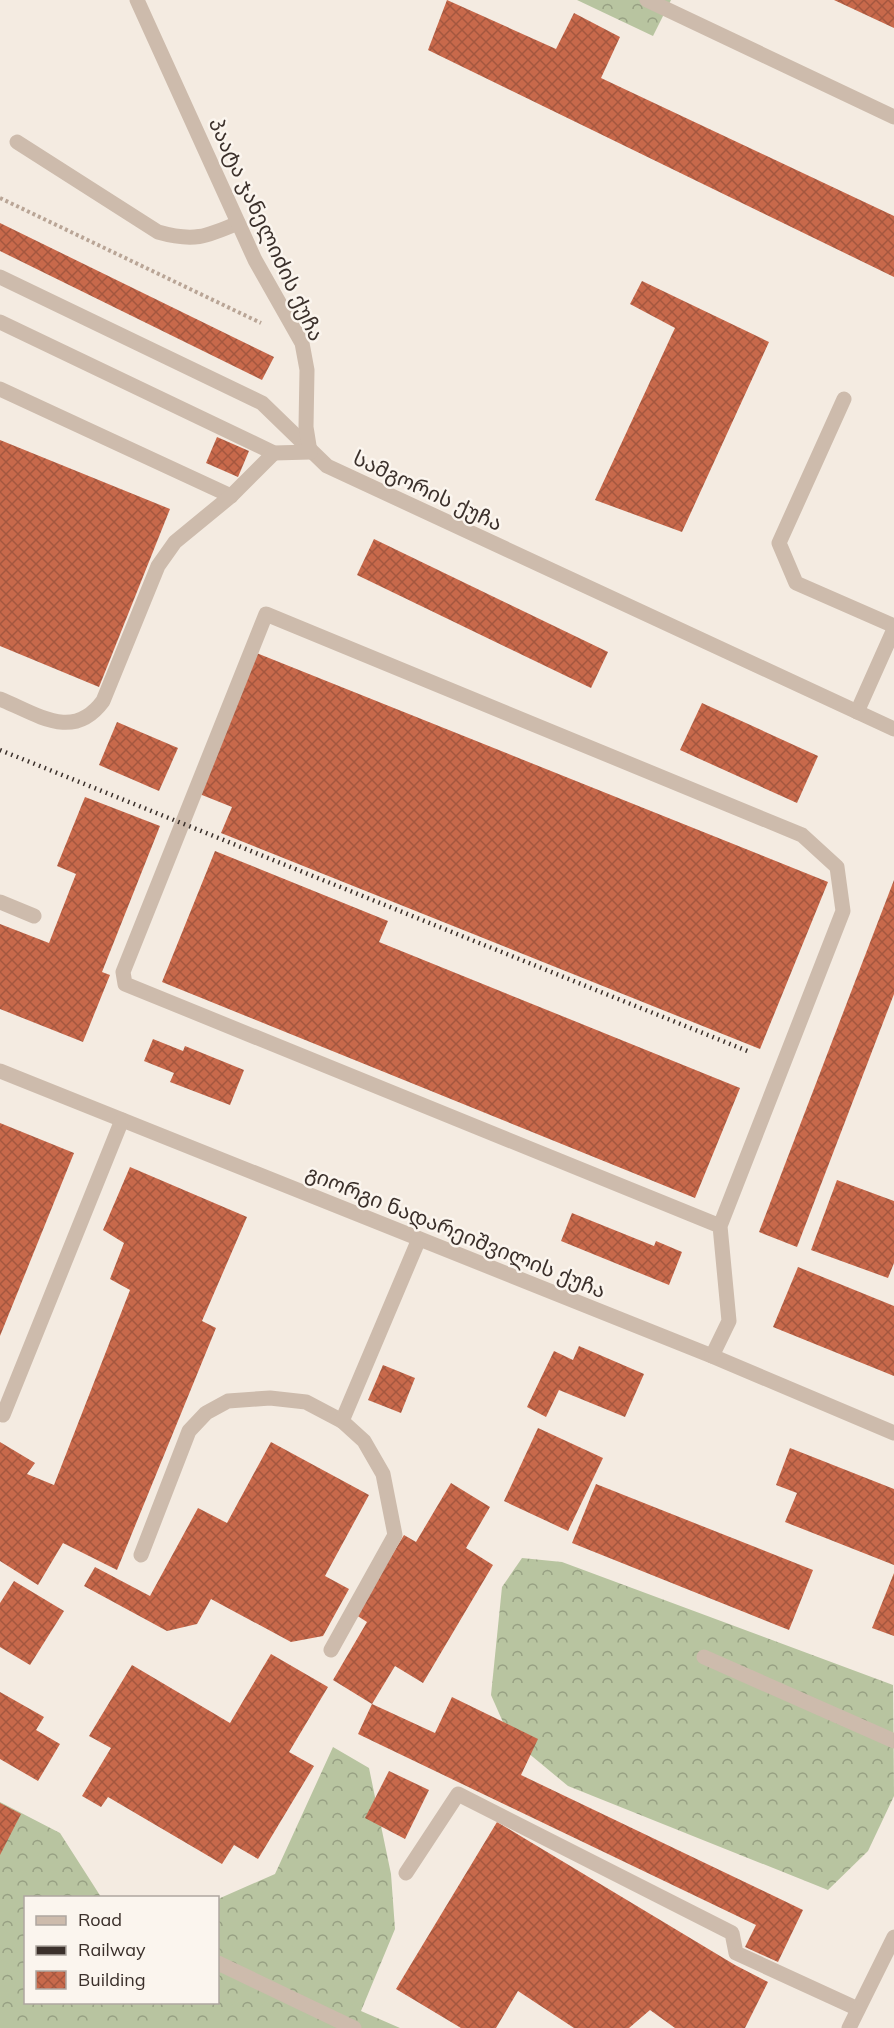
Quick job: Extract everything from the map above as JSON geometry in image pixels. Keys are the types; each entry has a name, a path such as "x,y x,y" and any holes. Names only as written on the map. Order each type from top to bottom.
{"street":[{"name":"პაატა ჯანელიძის ქუჩა","path":"137,0 255,260 302,343 307,370 306,427 310,452"},
{"path":"647,0 894,117"},
{"path":"17,142 158,232 182,239 210,236 238,223"},
{"name":"სამგორის ქუჩა","path":"0,277 262,404 327,466 894,729"},
{"path":"0,322 274,453 310,452"},
{"path":"0,389 231,496"},
{"path":"844,399 780,543 796,583 894,627 889,653 857,712"},
{"path":"0,699 57,723 77,723 94,714 103,701 158,566 175,542 231,496 274,453"},
{"path":"712,1356 729,1320 720,1227 843,911 837,867 802,835 266,614 123,972 125,984 720,1227"},
{"path":"0,902 34,916"},
{"name":"გიორგი ნადარეიშვილის ქუჩა","path":"0,1071 712,1356 894,1433"},
{"path":"3,1415 122,1120"},
{"path":"342,1421 419,1239"},
{"path":"141,1555 189,1431 206,1413 228,1401 270,1398 306,1402 342,1421 364,1441 383,1474 395,1535 330,1650"},
{"path":"704,1657 894,1742"},
{"path":"406,1873 458,1794 732,1933 736,1953 858,2009"},
{"path":"849,2028 894,1937"},
{"path":"219,1963 354,2028"}],"path":[{"path":"0,198 302,343"}],"green space":[{"path":"577,0 671,0 653,36"},
{"path":"522,1558 562,1562 893,1685 894,1796 868,1851 828,1890 568,1786 510,1738 491,1695 502,1587"},
{"path":"333,1747 369,1768 391,1874 395,1929 361,2011 400,2028 0,2028 0,1802 60,1833 100,1896 24,1896 24,2004 219,2004 219,1899 275,1874"}],"building":[{"path":"447,0 556,49 574,13 620,37 601,78 894,216 894,277 428,50"},
{"path":"834,0 894,0 894,28"},
{"path":"0,223 274,357 262,380 0,251"},
{"path":"642,281 769,342 682,532 595,500 675,328 630,304"},
{"path":"217,437 249,451 238,477 206,463"},
{"path":"0,440 170,509 99,687 0,646"},
{"path":"374,539 608,652 591,688 357,575"},
{"path":"254,652 828,882 760,1049 221,833 232,807 197,793"},
{"path":"702,703 818,756 797,803 680,750"},
{"path":"117,722 178,748 159,791 99,765"},
{"path":"85,797 160,826 102,972 110,975 83,1042 0,1009 0,924 49,943 76,874 57,866"},
{"path":"215,851 388,921 379,942 740,1088 695,1198 162,982"},
{"path":"894,880 894,994 797,1247 759,1232"},
{"path":"153,1039 183,1051 185,1046 244,1070 230,1105 170,1082 174,1073 144,1061"},
{"path":"0,1123 74,1153 0,1336"},
{"path":"130,1167 247,1217 202,1321 216,1328 117,1570 63,1543 38,1585 0,1561 0,1442 35,1463 27,1474 54,1485 130,1290 110,1279 124,1243 103,1230"},
{"path":"837,1180 894,1201 894,1263 888,1278 811,1250"},
{"path":"572,1213 654,1246 656,1241 682,1252 669,1285 561,1241"},
{"path":"798,1267 894,1306 894,1376 773,1327"},
{"path":"579,1346 644,1374 625,1417 559,1390 546,1417 527,1407 554,1351 573,1360"},
{"path":"383,1365 415,1378 401,1413 368,1400"},
{"path":"538,1428 603,1458 568,1531 504,1501"},
{"path":"271,1442 369,1495 325,1576 349,1589 323,1636 291,1642 211,1599 197,1624 167,1631 84,1586 95,1567 150,1596 198,1508 227,1523"},
{"path":"790,1448 894,1489 894,1565 785,1522 797,1493 776,1485"},
{"path":"451,1483 490,1507 466,1548 493,1565 423,1683 395,1666 372,1704 333,1680 367,1622 356,1615 404,1535 416,1542"},
{"path":"596,1484 813,1570 789,1630 572,1543"},
{"path":"894,1573 894,1636 872,1628"},
{"path":"14,1581 64,1611 30,1665 0,1647 0,1603"},
{"path":"271,1654 328,1687 289,1752 314,1766 258,1859 234,1845 222,1864 108,1797 101,1807 82,1796 111,1748 89,1736 132,1665 230,1723"},
{"path":"0,1692 44,1717 36,1730 60,1744 38,1781 0,1759"},
{"path":"452,1697 538,1739 521,1775 803,1910 778,1962 745,1947 756,1925 358,1734 372,1704 435,1733"},
{"path":"389,1771 429,1790 405,1839 365,1818"},
{"path":"0,1803 21,1814 0,1855"},
{"path":"497,1822 735,1965 768,1982 745,2028 675,2028 650,2010 629,2028 574,2028 518,1991 496,2028 461,2028 396,1989"}],"railway":[{"path":"0,750 750,1052"}]}
